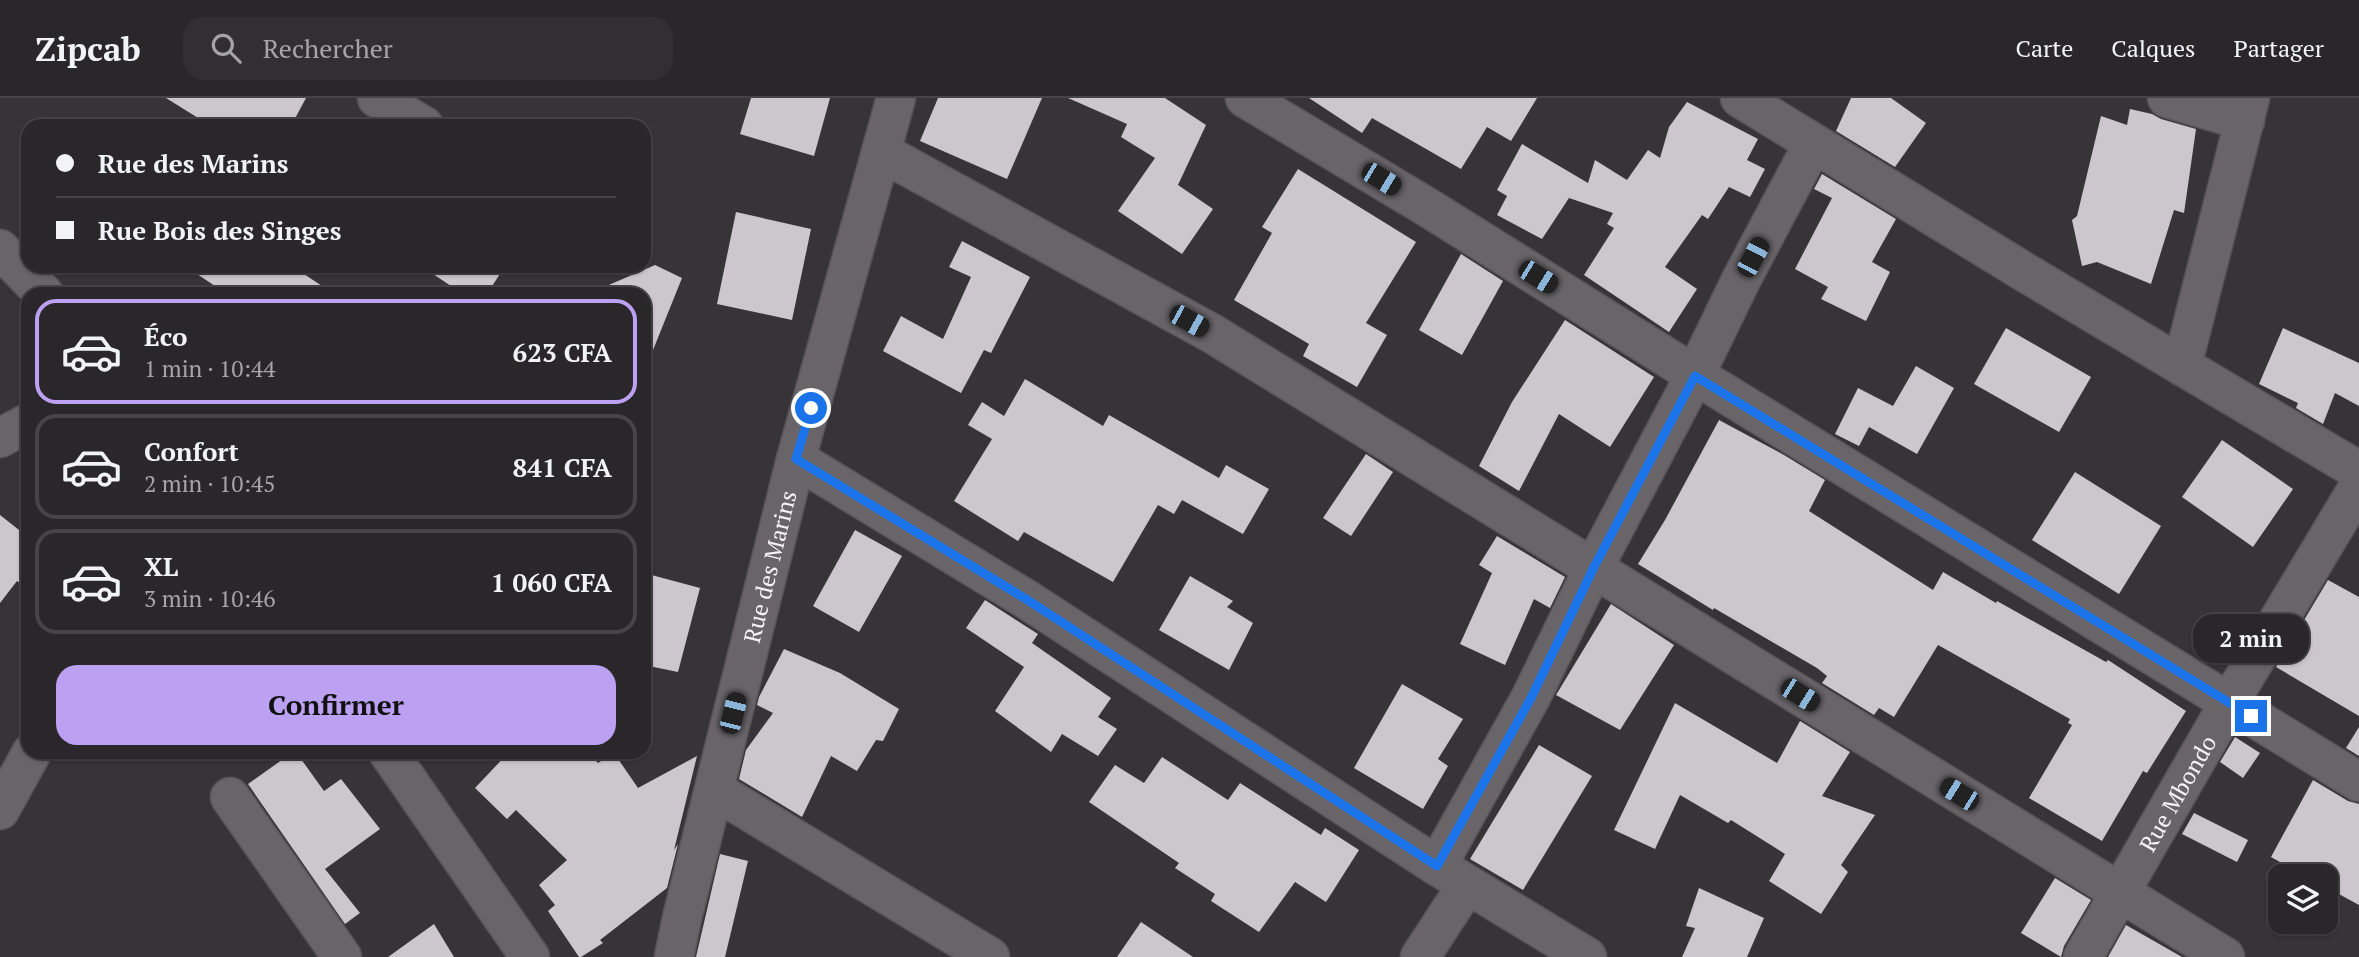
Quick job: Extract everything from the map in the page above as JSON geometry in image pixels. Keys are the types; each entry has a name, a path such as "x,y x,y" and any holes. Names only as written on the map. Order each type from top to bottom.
{"street":[{"path":"377,98 412,119"},
{"name":"Rue des Marins","path":"674,957 796,459 896,98"},
{"path":"1245,98 1427,206 1695,376 2359,782"},
{"path":"1740,98 2359,471"},
{"path":"2167,98 2247,110 2182,366"},
{"path":"1420,957 1452,875 1531,698 1594,567 1813,144"},
{"path":"881,152 1213,334 2225,957"},
{"path":"0,249 21,270"},
{"path":"23,273 37,287"},
{"path":"0,438 21,427"},
{"path":"796,459 1026,599 1452,875 1587,957"},
{"name":"Rue Mbondo","path":"2083,957 2359,486"},
{"path":"0,810 28,759"},
{"path":"393,759 530,957"},
{"path":"715,790 990,957"},
{"path":"230,797 342,957"}],"building":[{"path":"166,98 306,98 295,119 200,119"},
{"path":"751,98 830,98 814,156 740,134"},
{"path":"938,98 1042,98 1007,179 920,141"},
{"path":"1068,98 1165,98 1206,125 1178,185 1213,209 1182,254 1118,211 1155,158 1121,137 1127,124"},
{"path":"1309,98 1537,98 1511,141 1487,127 1461,169 1372,118 1362,133"},
{"path":"1851,98 1891,98 1926,123 1895,167 1836,131"},
{"path":"1687,102 1758,139 1747,160 1765,169 1750,197 1729,187 1708,219 1702,215 1665,267 1697,289 1669,332 1584,275 1614,228 1607,224 1613,213 1569,198 1542,239 1497,215 1507,196 1497,190 1522,144 1588,183 1595,160 1627,180 1648,150 1660,158 1669,127"},
{"path":"2130,109 2196,129 2184,213 2174,210 2151,284 2097,262 2082,266 2072,220 2077,216 2101,116 2127,125"},
{"path":"1298,169 1416,242 1366,323 1387,335 1357,387 1303,356 1309,344 1234,300 1272,233 1262,227"},
{"path":"1822,174 1896,219 1872,262 1890,272 1866,321 1821,299 1828,287 1795,269 1832,198 1814,189"},
{"path":"736,212 811,229 792,320 717,304"},
{"path":"962,241 1030,277 991,353 984,350 961,393 883,351 901,316 943,339 971,277 949,267"},
{"path":"1461,254 1503,281 1462,355 1419,330"},
{"path":"655,265 682,278 651,355 651,287 604,287 637,273 651,273 651,267"},
{"path":"196,273 302,273 324,287 216,287"},
{"path":"432,273 500,273 492,287 452,287"},
{"path":"1565,320 1654,377 1610,447 1559,414 1519,491 1479,466 1512,402"},
{"path":"2006,328 2091,377 2059,432 1974,384"},
{"path":"2283,328 2359,363 2359,406 2335,393 2323,424 2296,408 2298,403 2259,384"},
{"path":"1916,366 1954,388 1917,454 1869,427 1859,446 1835,434 1858,388 1893,406"},
{"path":"1025,379 1103,426 1109,415 1219,478 1226,465 1269,489 1243,534 1182,500 1174,514 1158,505 1113,582 1024,532 1018,541 954,501 992,439 968,425 982,402 1004,416"},
{"path":"1719,420 1825,480 1809,511 1933,590 1943,572 2106,662 2108,660 2186,711 2147,773 2143,771 2102,841 2029,798 2072,725 2068,723 2070,719 1938,645 1894,717 1879,708 1874,715 1822,683 1827,676 1817,668 1638,564"},
{"path":"2222,440 2293,489 2253,547 2182,497"},
{"path":"1366,454 1393,472 1351,536 1323,518"},
{"path":"2075,472 2161,526 2119,594 2032,540"},
{"path":"0,515 21,532 21,584 17,581 0,603"},
{"path":"855,530 902,556 859,632 813,606"},
{"path":"1497,536 1565,577 1550,608 1534,599 1505,665 1460,644 1492,573 1479,565"},
{"path":"651,575 700,588 678,672 651,666"},
{"path":"1190,576 1233,601 1227,607 1253,623 1229,670 1159,630"},
{"path":"2328,580 2359,597 2359,716 2276,667"},
{"path":"985,600 1038,634 1032,643 1111,698 1098,717 1117,729 1098,756 1062,734 1051,752 995,711 1024,667 966,628"},
{"path":"1611,604 1674,645 1620,730 1556,695"},
{"path":"784,649 840,673 899,709 883,741 876,740 857,771 831,756 802,817 739,779 746,750 773,713 757,705"},
{"path":"1402,684 1463,719 1438,759 1448,766 1423,809 1354,768"},
{"path":"1675,703 1777,763 1800,721 1850,752 1822,796 1875,815 1841,865 1848,872 1821,914 1769,881 1785,854 1731,820 1728,823 1680,795 1655,849 1614,830"},
{"path":"2359,727 2359,756 2346,748"},
{"path":"2235,737 2260,753 2243,778 2220,762"},
{"path":"1539,745 1592,776 1523,890 1470,859"},
{"path":"697,756 667,888 600,940 603,943 581,957 548,911 555,905 539,885 567,860 516,810 507,819 475,788 502,759 594,759 598,763 604,759 618,759 638,788"},
{"path":"1162,757 1228,800 1240,783 1321,835 1325,828 1359,850 1326,902 1295,882 1259,932 1211,901 1215,894 1175,868 1179,863 1089,802 1115,765 1144,783"},
{"path":"283,759 301,759 324,791 341,779 380,829 325,869 360,913 345,924 248,784"},
{"path":"2313,780 2348,801 2359,804 2359,905 2338,894 2338,864 2284,864 2271,857"},
{"path":"2194,813 2248,840 2237,862 2182,834"},
{"path":"720,854 748,861 725,957 696,957"},
{"path":"2055,878 2091,900 2064,946 2061,957 2021,933"},
{"path":"1699,888 1764,918 1747,957 1682,957 1695,928 1686,926"},
{"path":"1141,922 1193,957 1117,957"},
{"path":"434,924 454,957 388,957"},
{"path":"2126,925 2182,957 2108,957"}],"route":[{"path":"811,408 796,459 1026,599 1437,866 1531,698 1594,567 1695,376 2251,716"}]}
